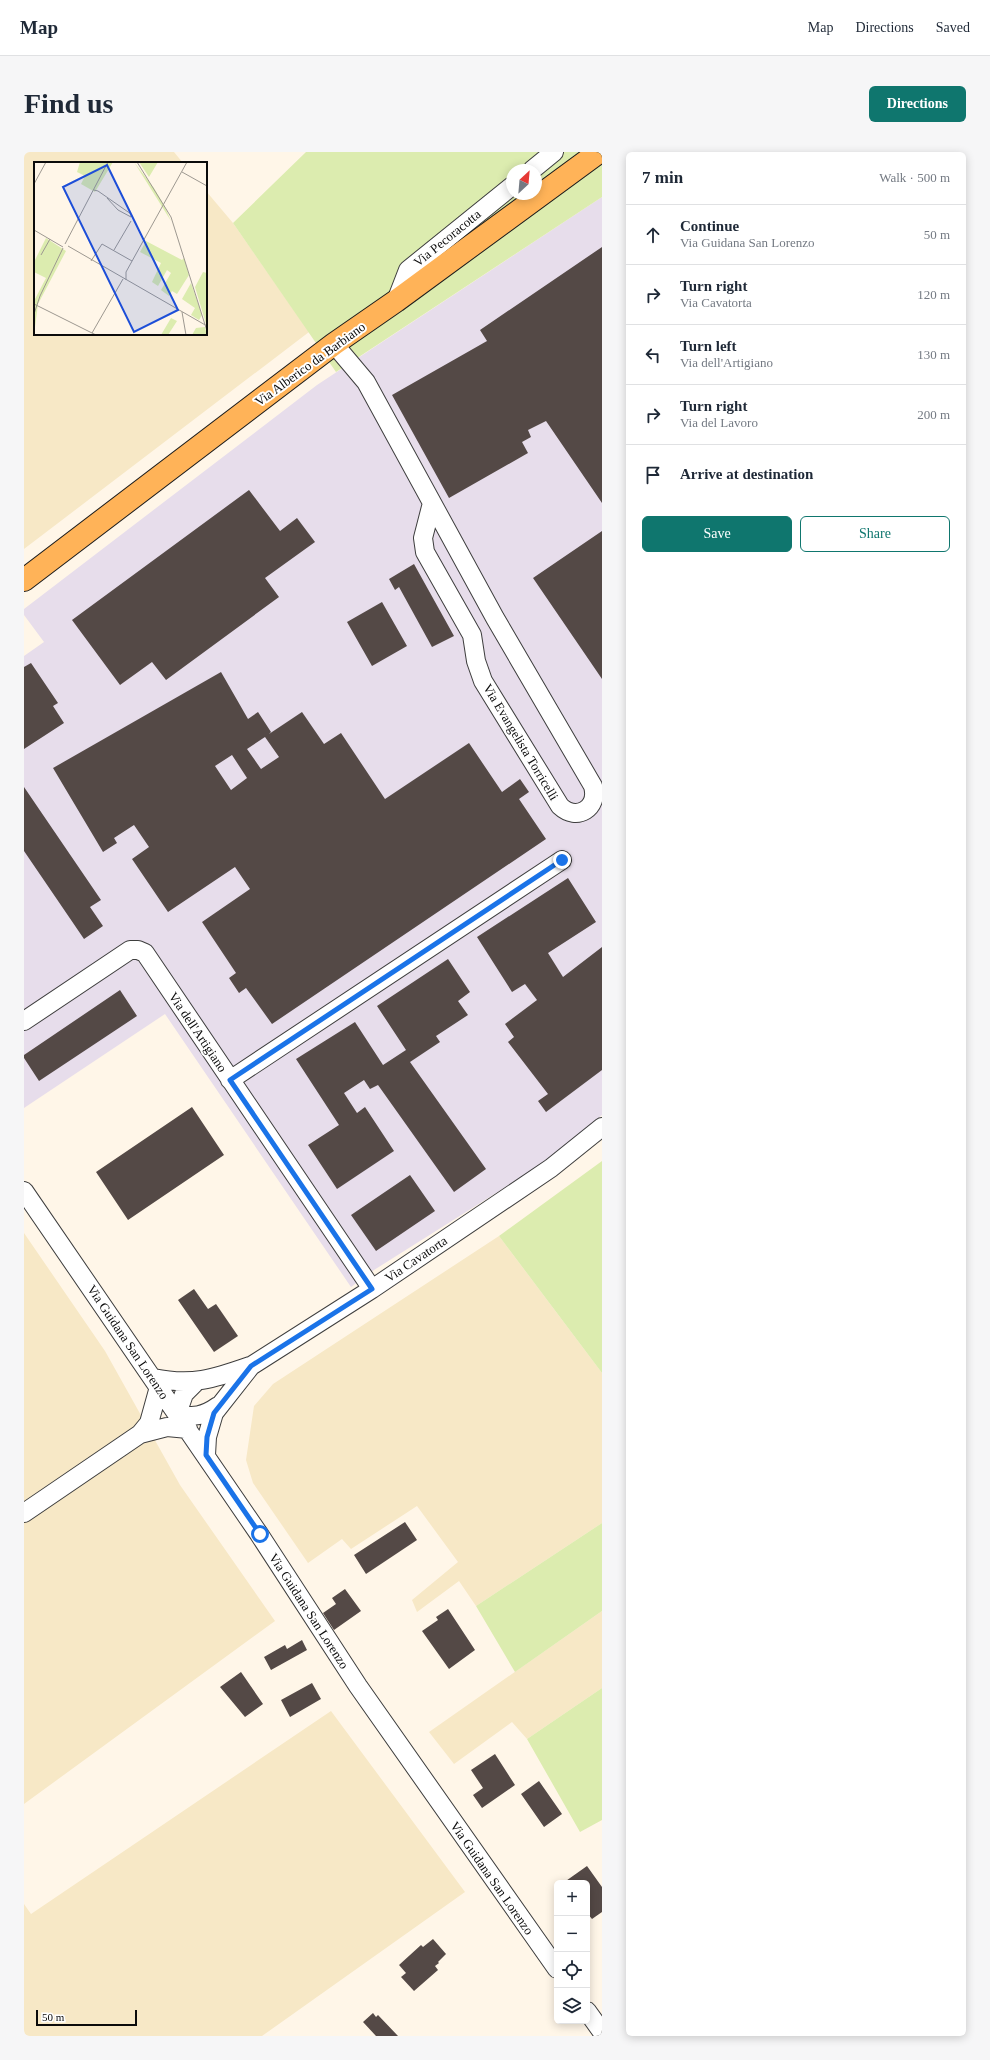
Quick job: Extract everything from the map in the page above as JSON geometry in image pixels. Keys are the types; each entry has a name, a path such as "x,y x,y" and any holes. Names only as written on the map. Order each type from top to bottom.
{"main road":[{"name":"Via Alberico da Barbiano","path":"24,580 334,344 396,301 599,152"}],"street":[{"path":"539,164 554,152"},
{"name":"Via Pecoracotta","path":"396,301 408,270 506,191"},
{"name":"Via Evangelista Torricelli","path":"334,344 366,382 495,618 593,786 595,792 592,804 583,812 570,813 560,806 483,680 476,661 472,635 425,552 423,538 432,503"},
{"path":"230,1080 562,860"},
{"name":"Via dell'Artigiano","path":"24,1021 130,950 138,950 145,954 372,1289"},
{"name":"Via Cavatorta","path":"206,1455 207,1437 214,1413 251,1366 372,1289 551,1168 602,1127"},
{"name":"Via Guidana San Lorenzo","path":"24,1191 260,1534 358,1686 554,1965"},
{"path":"24,1513 140,1434 149,1423 156,1383 196,1382 251,1366"},
{"path":"196,1382 184,1394 177,1414 189,1417 199,1416 208,1413 218,1406"},
{"path":"140,1434 167,1427 188,1429"},
{"path":"590,2015 602,2032"}],"shaded area":[{"path":"24,152 174,152 182,162 34,162 34,335 207,335 207,192 233,223 309,332 24,549"},
{"path":"602,197 602,1115 555,1156 374,1270 351,1287 165,1014 24,1108 24,656 44,642 24,615 24,609 317,385"},
{"path":"24,1233 105,1351 180,1485 275,1621 24,1804"},
{"path":"499,1236 602,1373 602,1523 476,1606 459,1581 417,1612 412,1600 458,1562 417,1506 351,1549 342,1539 308,1563 253,1483 246,1460 254,1406 273,1384"},
{"path":"602,1611 602,1688 527,1739 512,1722 454,1764 429,1732"},
{"path":"331,1711 465,1892 262,2036 24,2036 24,1904 31,1914"}],"green space":[{"path":"306,152 602,152 602,197 336,372 233,223"},
{"path":"602,1161 602,1373 499,1236"},
{"path":"602,1523 602,1611 515,1672 476,1606"},
{"path":"602,1688 602,1820 580,1832 527,1739"}],"building":[{"path":"602,247 602,503 546,421 528,430 531,437 522,442 528,453 449,498 392,395 487,341 480,330"},
{"path":"249,490 280,531 297,518 315,542 265,578 279,597 166,680 152,662 120,685 72,620"},
{"path":"602,531 602,679 533,578"},
{"path":"414,564 454,636 432,647 399,587 395,590 389,579"},
{"path":"382,602 407,646 372,666 347,622"},
{"path":"31,663 58,703 53,706 64,723 24,749 24,667"},
{"path":"221,672 248,719 258,712 271,732 269,734 302,712 324,744 341,733 385,799 469,743 502,792 520,779 529,792 519,799 546,839 272,1024 246,988 239,993 229,978 236,973 202,922 250,889 235,867 168,912 132,859 149,847 134,825 114,838 117,843 103,852 53,768","holes":["265,737 279,757 261,769 247,749","232,755 247,778 231,790 215,766"]},
{"path":"24,787 101,900 90,907 103,926 84,939 24,851"},
{"path":"568,878 596,922 548,953 563,977 602,947 602,1070 546,1112 538,1101 548,1094 508,1042 514,1037 505,1024 537,1000 525,984 512,992 477,937"},
{"path":"448,959 470,992 458,1001 468,1015 436,1036 440,1042 410,1062 486,1169 454,1192 378,1085 370,1089 364,1080 344,1093 357,1113 365,1107 394,1151 337,1189 308,1145 339,1125 296,1059 355,1022 383,1065 406,1050 377,1006"},
{"path":"120,990 137,1016 39,1081 24,1058 24,1055"},
{"path":"192,1107 224,1155 128,1220 96,1172"},
{"path":"410,1175 435,1211 376,1251 351,1215"},
{"path":"194,1289 208,1309 216,1304 238,1336 214,1352 178,1300"},
{"path":"405,1522 417,1540 366,1574 354,1555"},
{"path":"345,1589 361,1611 334,1630 323,1613 336,1604 332,1598"},
{"path":"448,1609 475,1650 449,1669 422,1631 438,1620 436,1617"},
{"path":"302,1640 307,1650 271,1670 264,1657 285,1645 287,1649"},
{"path":"241,1672 263,1704 245,1717 220,1687"},
{"path":"312,1683 321,1699 290,1717 281,1700"},
{"path":"495,1754 515,1785 482,1808 473,1795 483,1788 471,1770"},
{"path":"539,1781 562,1814 544,1827 521,1794"},
{"path":"587,1866 602,1887 602,1912 592,1919 590,1917 590,1880 567,1880"},
{"path":"433,1939 446,1954 435,1966 438,1970 414,1991 401,1977 406,1973 399,1965 421,1945 423,1947"},
{"path":"373,2013 376,2017 378,2015 398,2036 376,2036 363,2022"}],"route":[{"path":"260,1534 206,1455 207,1437 214,1413 221,1402 251,1366 372,1289 230,1080 562,860"}]}
